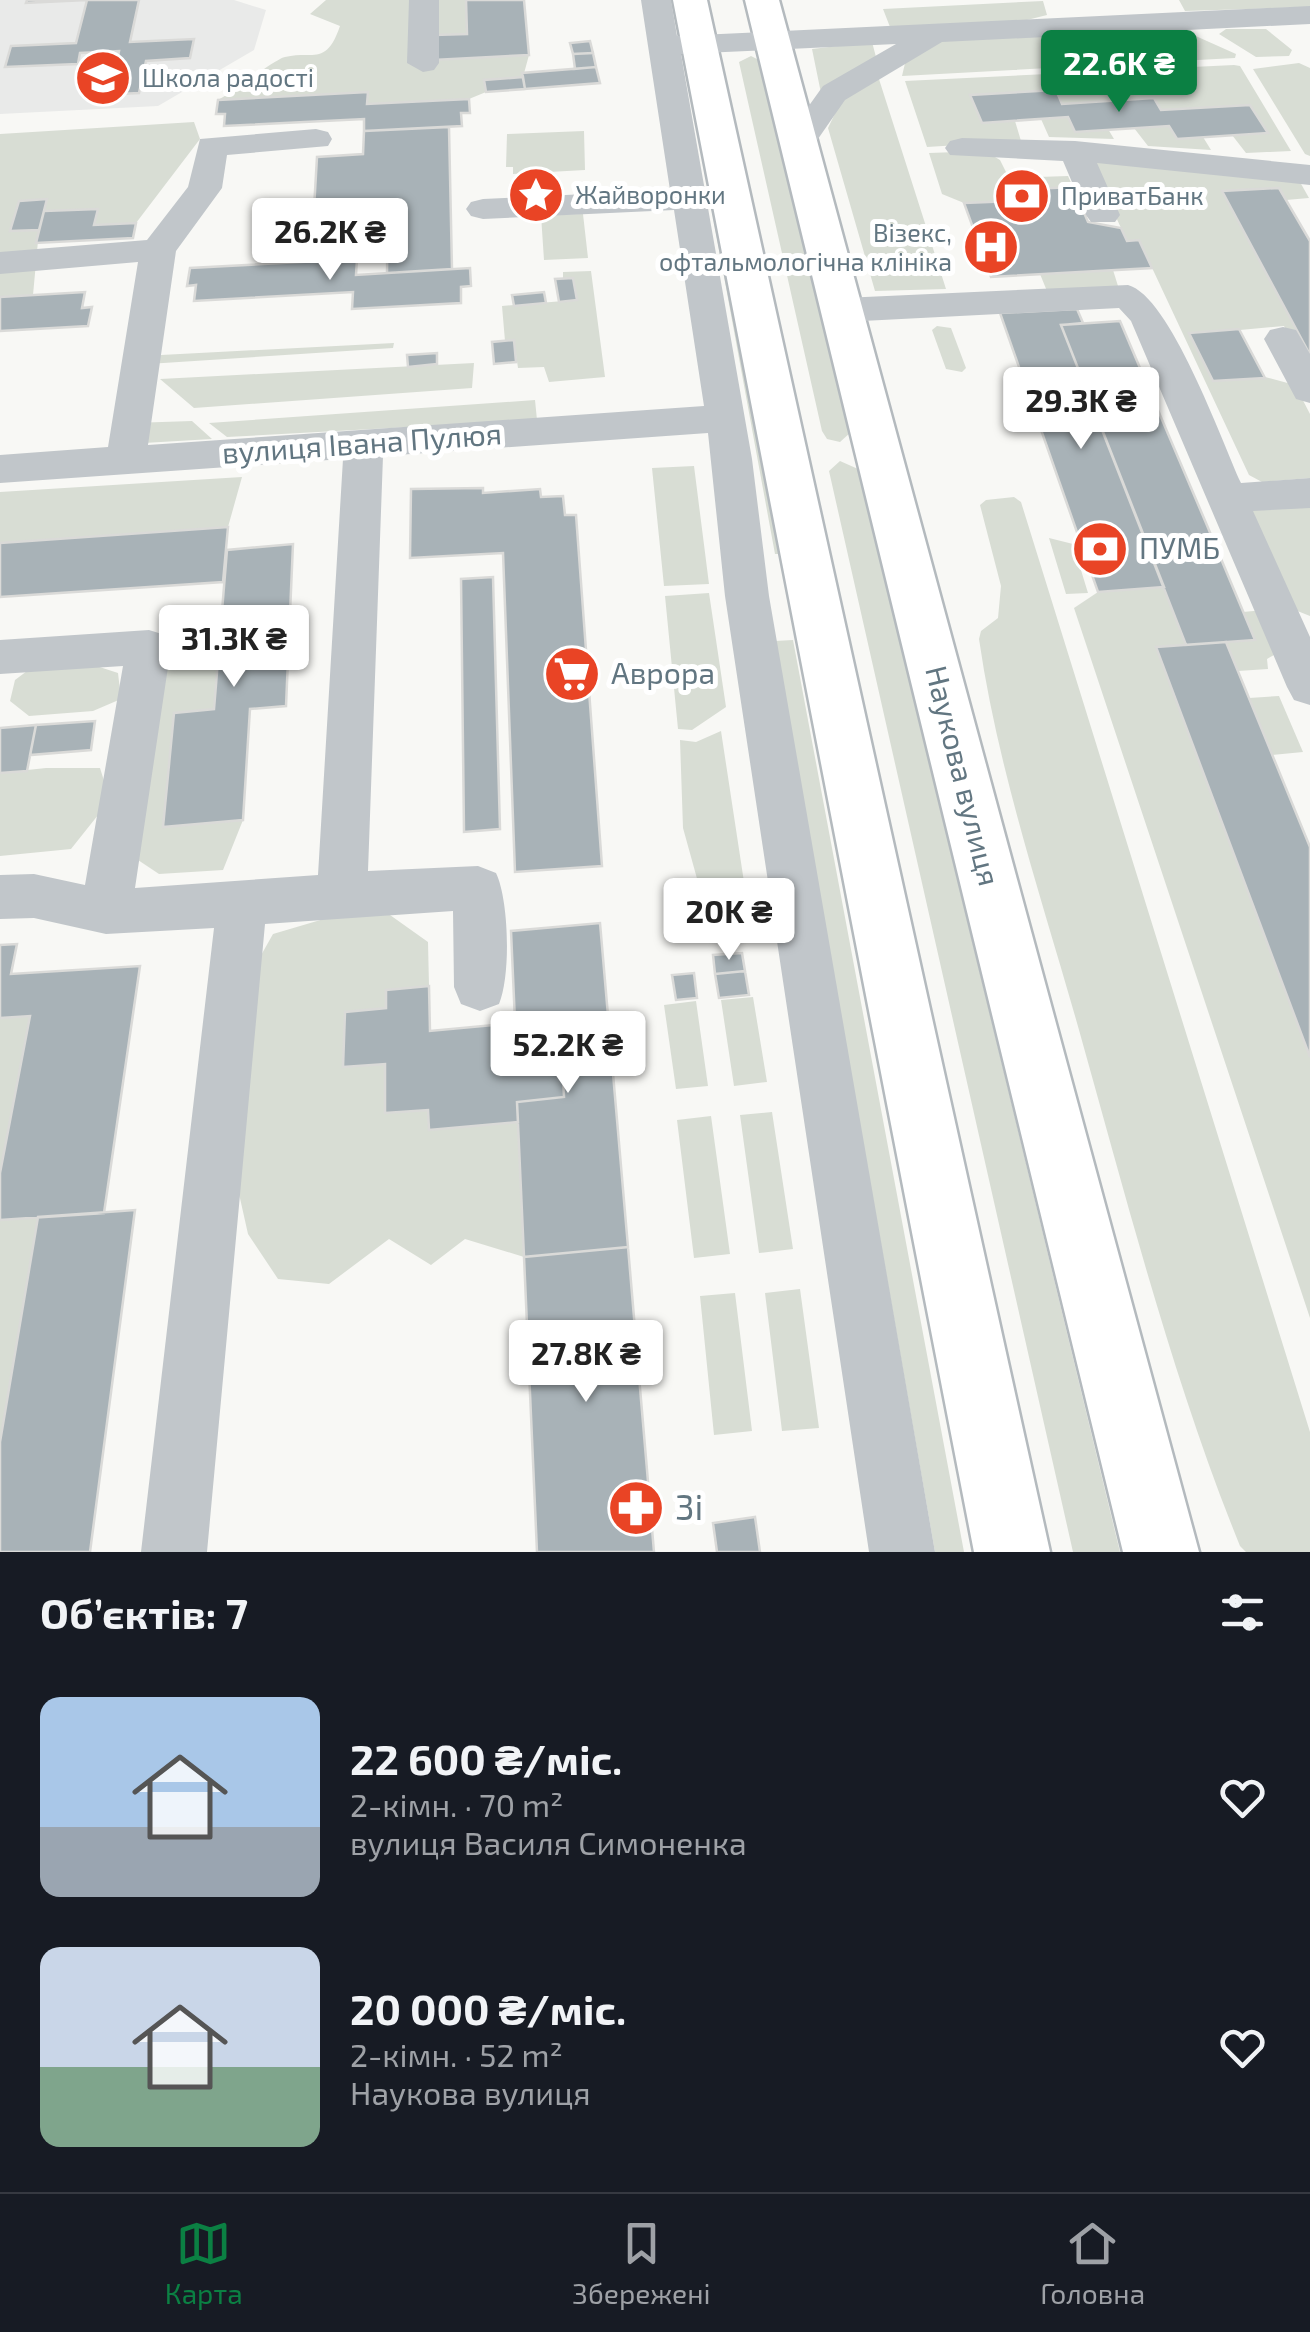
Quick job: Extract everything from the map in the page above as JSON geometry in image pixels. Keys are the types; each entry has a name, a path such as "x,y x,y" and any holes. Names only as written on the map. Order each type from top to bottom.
{"main road":[{"path":"690,0 681,45 810,592 1012,1552"},
{"name":"Наукова вулиця","path":"762,0 1160,1552"}],"street":[{"path":"424,0 424,63"},
{"path":"656,0 681,45 690,199 725,418 747,596 902,1552"},
{"path":"681,45 773,40 826,24 944,30 1304,15 1308,46"},
{"path":"799,142 834,93 944,30"},
{"path":"126,461 158,250 205,188 212,146 316,139"},
{"path":"962,148 1074,151 1310,175"},
{"path":"1074,151 1103,215"},
{"path":"483,209 690,199"},
{"path":"0,262 158,250"},
{"path":"843,310 1128,296 1147,316 1227,498 1296,622 1310,687"},
{"path":"1283,338 1310,390"},
{"name":"вулиця Івана Пулюя","path":"0,469 725,418"},
{"path":"342,894 364,444"},
{"path":"1227,498 1310,493"},
{"path":"747,596 810,592"},
{"path":"0,657 149,647 106,912"},
{"path":"0,897 34,896 106,912 478,888 480,987"},
{"path":"174,1552 242,904"}],"shaded area":[{"name":"Школа радості","path":"0,0 234,0 266,10 254,50 158,106 0,114"},
{"path":"326,0 466,0 467,34 433,36 434,60 529,55 523,77 484,80 486,92 469,99 367,104 367,92 218,100 280,59 324,52 340,26 310,14"},
{"path":"1179,0 1310,0 1310,7 1185,11"},
{"path":"1043,1 1047,15 1023,21 890,27 883,9"},
{"path":"1180,29 1236,54 1235,58 902,76 906,59 941,41"},
{"path":"1226,29 1266,29 1292,50 1289,56 1256,57 1219,34"},
{"path":"872,42 876,57 822,98 812,49"},
{"path":"751,56 761,61 851,432 840,442 827,439 822,431 739,62"},
{"path":"1299,63 1310,68 1310,156 1305,154 1253,69"},
{"path":"1240,66 1291,151 1246,153 1232,135 1161,110 1154,98 1062,104 1055,90 971,95 1015,121 1021,141 927,147 905,81"},
{"path":"686,70 691,70 782,554 775,554"},
{"path":"878,76 946,289 875,291 828,128 844,95"},
{"path":"1068,117 1075,131 1108,129 1114,139 1049,137 1041,119"},
{"path":"194,122 200,139 136,223 94,225 97,209 44,211 47,199 19,201 10,231 39,230 33,295 0,297 0,134"},
{"path":"1169,126 1177,138 1203,137 1211,150 1148,146 1134,128"},
{"path":"584,131 585,170 513,174 513,167 506,167 507,134"},
{"path":"985,151 1000,160 1009,178 1068,176 1073,187 1009,190 1012,201 964,203 942,194 929,153"},
{"path":"1096,161 1300,182 1309,198 1286,200 1279,188 1310,374 1284,326 1240,330 1265,377 1295,385 1310,414 1310,478 1262,482 1249,475 1139,240 1127,241 1092,165"},
{"path":"583,214 588,258 544,260 541,215"},
{"path":"1113,270 1118,286 1049,296 1040,274"},
{"path":"591,271 605,377 549,382 544,367 518,368 514,341 505,341 502,306 576,300 573,278 563,279 563,272"},
{"path":"937,326 951,328 966,368 962,372 946,369 932,330"},
{"path":"394,343 393,348 148,364 161,355"},
{"path":"474,363 472,388 194,408 160,379"},
{"path":"535,400 537,420 227,437 209,423"},
{"path":"192,421 212,439 144,443 132,423"},
{"path":"840,461 858,469 1120,1552 1073,1552 829,471"},
{"path":"694,466 709,584 664,586 652,468"},
{"path":"242,477 228,527 0,543 0,492"},
{"path":"1014,497 1021,502 1310,1432 1310,1552 1246,1552 1240,1546 1172,1355 1023,836 998,738 979,639 981,631 998,618 1001,586 980,505 986,500"},
{"path":"1310,498 1310,616 1295,610 1251,510"},
{"path":"1049,538 1073,544 1088,593 1066,594"},
{"path":"1164,587 1186,645 1157,648 1310,1057 1310,1318 1074,608 1098,592"},
{"path":"709,593 726,707 692,730 678,729 665,596"},
{"path":"1264,610 1279,652 1267,659 1268,669 1238,671 1226,642 1255,640 1243,612"},
{"path":"221,617 214,709 174,713 163,826 243,820 223,870 159,874 114,844 154,671 172,619"},
{"path":"793,640 964,1552 935,1552 775,641"},
{"path":"43,659 78,660 118,673 121,699 93,711 29,716 10,701 15,680"},
{"path":"1279,696 1303,752 1272,755 1249,698"},
{"path":"721,731 751,928 738,937 714,940 683,828 680,740 696,742"},
{"path":"100,768 110,800 71,849 0,856 0,773"},
{"path":"390,915 428,942 429,986 387,990 386,1008 345,1012 343,1067 385,1064 385,1113 428,1110 429,1130 518,1122 524,1257 465,1239 431,1265 389,1239 329,1284 278,1279 248,1234 231,1158 255,966 273,934 334,916"},
{"path":"753,997 767,1082 734,1086 721,1000"},
{"path":"696,1001 708,1086 676,1089 664,1005"},
{"path":"30,1016 0,1173 0,1018"},
{"path":"772,1112 793,1249 759,1253 740,1115"},
{"path":"711,1116 730,1254 694,1258 677,1120"},
{"path":"38,1217 0,1442 0,1220"},
{"path":"800,1289 819,1428 782,1431 765,1293"},
{"path":"735,1293 752,1431 714,1435 700,1296"}],"building":[{"path":"27,0 87,0 26,3"},
{"path":"87,0 139,0 130,42 194,39 190,58 146,61 139,93 99,95 107,62 117,61 119,51 80,53 78,64 5,67 11,46 76,43"},
{"path":"466,0 524,0 529,55 433,60 433,35 467,34"},
{"path":"590,41 593,53 573,54 570,43"},
{"path":"593,53 596,67 575,69 573,54"},
{"path":"596,67 600,83 525,89 522,73"},
{"path":"523,77 525,89 486,92 484,80"},
{"path":"1056,90 1062,104 1154,98 1161,110 1250,105 1268,133 1177,139 1169,126 1075,132 1068,117 982,123 970,95"},
{"path":"368,92 367,104 469,99 470,113 461,113 462,126 364,131 364,119 224,126 225,114 216,114 218,100"},
{"path":"449,127 452,269 387,273 388,205 314,209 317,157 363,154 364,131"},
{"path":"1073,187 1088,222 1121,228 1127,241 1139,240 1152,268 991,277 964,203 1012,201 1008,190"},
{"path":"1279,188 1310,241 1310,355 1222,191"},
{"path":"47,199 39,230 10,231 19,201"},
{"path":"98,209 94,225 136,223 133,238 36,243 44,211"},
{"path":"357,259 356,275 470,268 471,286 461,287 461,303 352,309 353,292 194,301 196,285 187,286 190,268"},
{"path":"573,278 577,300 559,302 555,279"},
{"path":"85,292 82,308 92,307 88,326 0,331 0,297"},
{"path":"544,292 546,303 514,306 512,295"},
{"path":"1077,309 1083,323 1061,325 1164,587 1098,592 1000,313"},
{"path":"1120,321 1255,640 1186,645 1061,325"},
{"path":"1239,329 1265,378 1213,381 1189,333"},
{"path":"514,340 516,362 494,364 492,342"},
{"path":"437,353 437,364 408,367 407,355"},
{"path":"483,488 483,493 540,489 541,497 563,496 565,515 576,515 602,866 515,872 503,553 410,558 411,489"},
{"path":"228,527 223,582 0,597 0,543"},
{"path":"293,544 286,706 250,709 243,820 163,827 174,713 214,709 227,550"},
{"path":"493,577 500,829 464,832 461,579"},
{"path":"1226,642 1310,847 1310,1057 1156,647"},
{"path":"95,721 91,750 30,755 36,725"},
{"path":"36,725 27,771 0,773 0,728"},
{"path":"600,923 628,1247 524,1257 517,1102 564,1097 561,1040 516,1044 511,931"},
{"path":"17,944 11,974 140,966 104,1213 0,1220 0,1173 30,1016 0,1018 0,945"},
{"path":"742,953 745,971 715,974 713,955"},
{"path":"745,971 749,995 719,998 715,974"},
{"path":"694,973 697,998 676,1000 672,975"},
{"path":"429,986 430,1031 515,1023 516,1044 561,1040 564,1097 517,1102 518,1122 429,1130 428,1110 385,1113 385,1064 343,1067 345,1012 386,1008 386,990"},
{"path":"135,1210 90,1552 0,1552 0,1442 38,1217"},
{"path":"628,1247 654,1552 537,1552 524,1257"},
{"path":"755,1517 760,1552 717,1552 713,1523"}],"place":[{"name":"Школа радості","path":"103,78"},
{"name":"Жайворонки","path":"536,195"},
{"name":"ПриватБанк","path":"1022,196"},
{"name":"Візекс, офтальмологічна клініка","path":"991,247"},
{"name":"ПУМБ","path":"1100,549"},
{"name":"Аврора","path":"572,674"},
{"name":"3і","path":"636,1508"}]}
